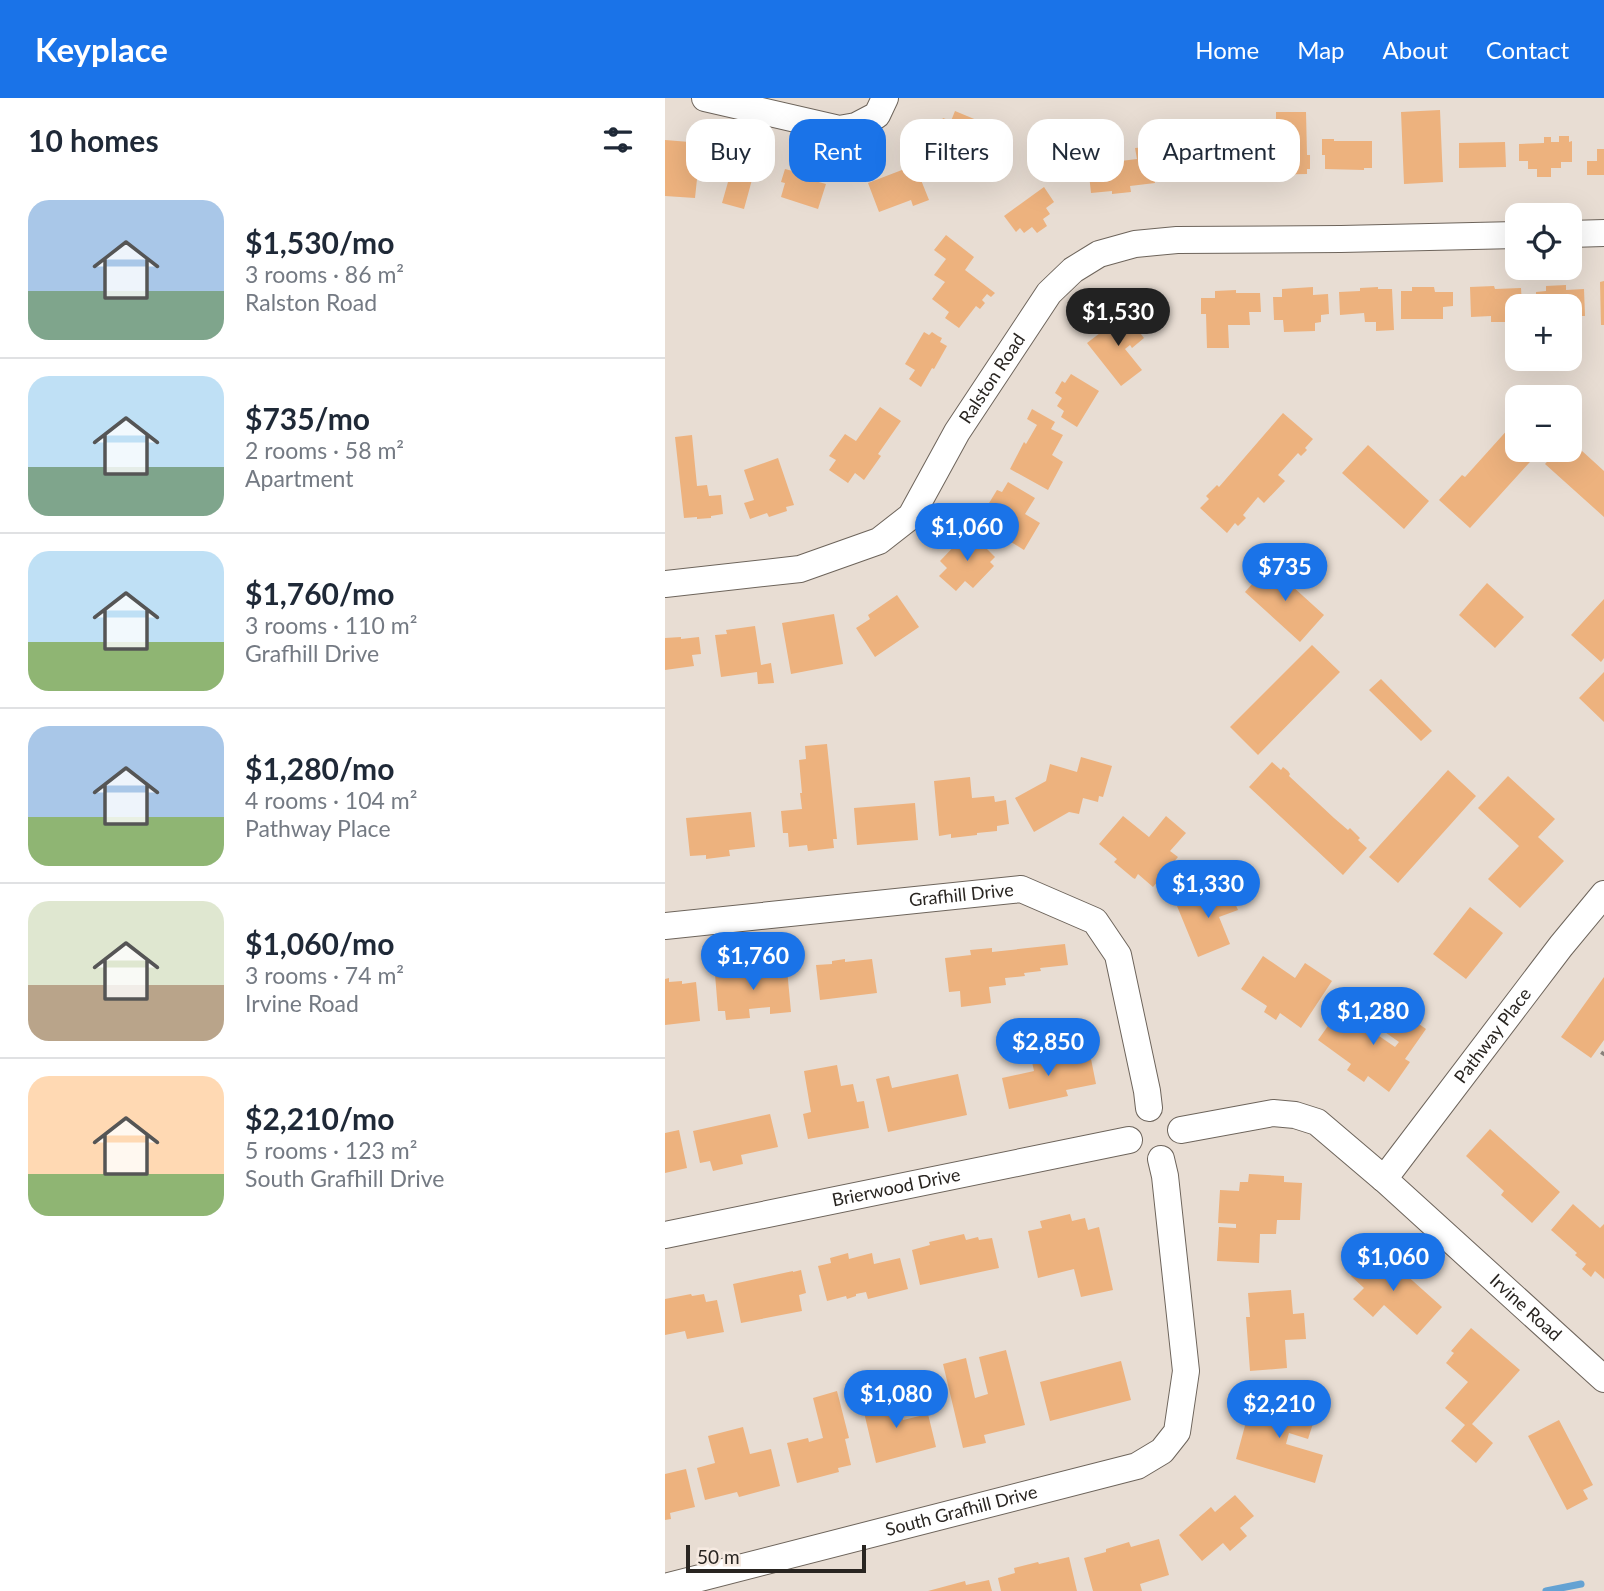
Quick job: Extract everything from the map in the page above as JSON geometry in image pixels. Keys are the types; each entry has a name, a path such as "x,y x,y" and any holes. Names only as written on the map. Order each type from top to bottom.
{"street":[{"path":"705,98 839,130 856,126 877,115 885,98"},
{"path":"1582,234 1604,233"},
{"name":"Ralston Road","path":"665,584 800,569 879,541 911,516 957,432 1049,293 1073,270 1099,254 1135,244 1177,240 1505,235"},
{"name":"Grafhill Drive","path":"665,926 1021,889 1095,921 1118,955 1149,1108"},
{"name":"Pathway Place","path":"1384,1179 1561,946 1604,894"},
{"path":"1158,1107 1173,1114 1181,1130 1179,1145 1168,1157 1161,1159 1153,1160 1138,1154 1129,1140 1129,1131 1135,1116 1149,1108 1158,1107"},
{"name":"Irvine Road","path":"1181,1130 1273,1113 1295,1115 1317,1122 1384,1179 1604,1379"},
{"name":"Brierwood Drive","path":"665,1235 1129,1140"},
{"name":"South Grafhill Drive","path":"665,1587 1137,1466 1162,1451 1177,1432 1186,1371 1161,1159"}],"building":[{"path":"1440,110 1443,182 1404,184 1401,112"},
{"path":"955,111 974,119 952,119"},
{"path":"1276,112 1306,112 1307,155 1310,155 1310,169 1307,169 1307,174 1300,174 1300,119 1276,119"},
{"path":"1559,136 1569,136 1569,142 1572,141 1572,162 1561,162 1561,168 1551,168 1551,177 1537,177 1537,169 1528,169 1528,161 1519,161 1519,144 1544,143 1544,137 1551,137 1551,142 1559,142"},
{"path":"1322,139 1372,141 1372,168 1325,169"},
{"path":"665,140 686,142 686,182 697,182 695,198 665,196"},
{"path":"1505,142 1506,167 1459,168 1459,143"},
{"path":"1135,148 1138,148 1138,182 1155,183 1130,186 1131,192 1091,193 1090,182 1124,182 1124,161 1137,159"},
{"path":"1597,149 1604,149 1604,175 1587,175 1587,161 1597,161"},
{"path":"785,169 789,170 789,182 826,184 818,209 781,197 785,183 781,182"},
{"path":"900,171 900,182 922,182 929,200 913,206 911,200 879,212 868,183 886,182 886,176"},
{"path":"728,182 751,182 744,209 722,203"},
{"path":"1044,187 1054,202 1046,208 1050,214 1043,219 1047,226 1037,233 1032,227 1024,233 1020,228 1016,232 1004,216"},
{"path":"946,235 974,257 965,270 995,293 991,297 987,294 982,300 985,303 980,309 976,306 959,328 945,318 949,312 932,299 945,282 934,275 946,259 934,250"},
{"path":"1604,281 1604,325 1601,325 1600,282"},
{"path":"1566,285 1566,290 1584,289 1585,316 1582,316 1582,294 1536,294 1546,291 1546,286"},
{"path":"1313,287 1313,295 1328,294 1329,314 1321,315 1321,322 1315,323 1315,331 1284,332 1283,320 1274,320 1273,297 1282,297 1282,289"},
{"path":"1378,287 1392,289 1394,330 1376,331 1376,322 1365,322 1364,313 1340,315 1339,292"},
{"path":"1412,287 1434,287 1435,292 1453,292 1453,306 1443,307 1443,319 1401,319 1401,291 1412,291"},
{"path":"1470,287 1521,288 1521,294 1505,294 1505,322 1491,322 1491,316 1471,317"},
{"path":"1236,290 1236,293 1260,293 1261,312 1249,312 1250,325 1228,325 1229,348 1207,348 1206,314 1201,314 1201,298 1215,298 1215,291"},
{"path":"1121,313 1144,338 1132,348 1130,345 1125,349 1142,370 1121,386 1087,343"},
{"path":"924,332 929,335 932,332 942,338 940,342 947,346 921,387 909,379 915,370 905,364"},
{"path":"1071,374 1099,391 1077,427 1061,417 1064,411 1057,406 1062,398 1055,393 1062,381 1065,383"},
{"path":"880,407 901,421 864,480 855,473 848,483 829,470 836,460 829,456 845,434 856,441"},
{"path":"1032,409 1055,422 1051,429 1063,435 1052,455 1063,462 1048,490 1010,469 1024,442 1026,444 1037,425 1027,419"},
{"path":"1283,413 1313,439 1305,448 1307,450 1301,456 1298,453 1278,475 1285,481 1264,503 1258,497 1243,515 1246,518 1238,526 1235,523 1227,533 1200,508 1209,499 1206,496 1217,485 1219,487"},
{"path":"1505,433 1505,462 1530,462 1470,528 1439,500 1462,475 1465,477"},
{"path":"692,435 697,486 707,485 709,496 721,495 723,514 711,518 684,518 675,437"},
{"path":"1368,445 1429,501 1404,529 1342,473"},
{"path":"1582,451 1604,471 1604,517 1545,464 1582,462"},
{"path":"778,458 794,505 786,507 787,511 769,517 767,513 750,519 744,503 754,500 744,470"},
{"path":"1008,482 1035,498 1025,514 1040,523 1024,550 983,525 992,511 986,508 997,490 1002,492"},
{"path":"977,535 990,546 987,549 995,557 990,562 994,566 973,588 965,581 956,591 939,576 947,568 940,561 961,539 967,545"},
{"path":"1269,565 1324,615 1300,642 1245,592"},
{"path":"1487,583 1524,617 1495,648 1459,615"},
{"path":"897,595 919,627 875,657 856,628 870,619 868,615"},
{"path":"1604,599 1604,658 1601,662 1571,635"},
{"path":"834,614 843,664 791,674 782,623"},
{"path":"755,626 761,665 771,663 774,683 758,684 757,672 721,677 715,635 727,634 726,630"},
{"path":"699,637 701,654 692,655 694,666 665,670 665,638"},
{"path":"1312,645 1340,672 1258,755 1230,727"},
{"path":"1604,672 1604,722 1579,698"},
{"path":"1381,679 1432,731 1421,741 1369,690"},
{"path":"827,744 837,839 833,839 834,848 808,851 807,845 789,847 788,833 783,833 781,811 802,809 799,760 806,759 805,746"},
{"path":"1081,757 1112,766 1103,797 1099,796 1098,802 1083,798 1079,814 1069,812 1034,832 1015,798 1046,781 1050,764 1077,772"},
{"path":"1272,762 1281,770 1283,767 1288,771 1289,776 1348,830 1350,828 1367,848 1343,875 1249,787"},
{"path":"1448,770 1476,796 1398,883 1369,857"},
{"path":"1508,776 1555,819 1538,837 1564,861 1520,908 1488,879 1519,846 1478,808"},
{"path":"970,777 972,798 994,796 995,802 1006,800 1009,824 997,826 997,831 977,835 951,838 951,834 939,836 934,781"},
{"path":"915,803 918,840 857,845 854,808"},
{"path":"751,812 755,847 729,850 730,856 706,859 706,855 690,856 686,818"},
{"path":"1123,816 1149,837 1166,816 1186,833 1170,851 1178,857 1153,887 1138,874 1133,878 1114,862 1117,859 1099,844"},
{"path":"1227,885 1238,910 1219,917 1230,944 1198,957 1177,906"},
{"path":"1470,907 1503,933 1466,979 1433,954"},
{"path":"1065,944 1068,965 1040,968 1041,971 1024,973 1025,976 1005,978 1006,985 989,987 991,1003 961,1007 960,991 949,992 945,958 971,955 970,950 992,948 992,952"},
{"path":"1263,956 1295,978 1305,963 1332,981 1301,1028 1280,1013 1276,1020 1264,1012 1267,1006 1241,989"},
{"path":"845,959 845,962 872,959 877,993 820,1000 816,965 832,964 832,961"},
{"path":"761,966 762,971 787,969 791,1012 770,1014 770,1007 749,1009 750,1018 726,1020 725,1011 718,1011 715,974 750,971 750,967"},
{"path":"1604,977 1604,1040 1591,1058 1561,1037"},
{"path":"669,978 669,982 682,981 682,984 696,982 700,1021 665,1025 665,979"},
{"path":"1340,1009 1395,1047 1399,1042 1382,1030 1398,1009 1426,1029 1405,1059 1410,1062 1389,1092 1368,1076 1364,1082 1347,1070 1351,1064 1318,1040"},
{"path":"1066,1045 1070,1063 1091,1059 1096,1084 1066,1090 1068,1096 1009,1109 1002,1078 1034,1071 1030,1053"},
{"path":"837,1065 841,1086 853,1084 857,1102 864,1101 869,1128 808,1139 803,1114 811,1112 804,1071"},
{"path":"958,1074 967,1115 888,1132 876,1079 889,1076 892,1088"},
{"path":"770,1114 778,1147 741,1155 743,1164 713,1171 710,1161 700,1163 693,1131"},
{"path":"1490,1129 1560,1192 1532,1223 1501,1195 1504,1191 1466,1156"},
{"path":"679,1130 687,1168 665,1173 665,1133"},
{"path":"1249,1174 1284,1176 1284,1182 1302,1183 1300,1220 1277,1220 1276,1234 1260,1234 1259,1263 1217,1261 1219,1227 1236,1228 1236,1224 1218,1223 1220,1190 1239,1191 1240,1182 1248,1182"},
{"path":"1573,1204 1600,1228 1604,1224 1604,1279 1595,1271 1591,1277 1582,1269 1586,1264 1551,1230"},
{"path":"1070,1214 1072,1221 1085,1218 1088,1230 1099,1227 1113,1290 1081,1297 1074,1269 1038,1278 1028,1231 1042,1228 1040,1221"},
{"path":"964,1234 966,1240 992,1238 999,1268 920,1285 912,1250 930,1245 929,1242"},
{"path":"1376,1248 1442,1307 1417,1335 1384,1305 1373,1317 1353,1299 1364,1288 1351,1276"},
{"path":"848,1253 849,1259 872,1253 874,1264 900,1258 908,1289 868,1299 866,1292 847,1299 846,1296 827,1301 818,1266 831,1263 830,1258"},
{"path":"801,1270 806,1293 799,1295 802,1311 741,1323 733,1284"},
{"path":"1291,1290 1293,1314 1304,1313 1306,1339 1285,1340 1287,1368 1250,1371 1246,1317 1250,1317 1248,1293"},
{"path":"704,1294 706,1302 717,1300 724,1332 687,1339 685,1331 665,1335 665,1299"},
{"path":"1471,1328 1520,1370 1472,1424 1493,1443 1476,1463 1451,1441 1465,1425 1445,1408 1468,1382 1446,1363 1454,1353 1451,1351"},
{"path":"1006,1350 1025,1425 984,1435 986,1443 963,1448 943,1364 966,1358 975,1398 988,1394 979,1357"},
{"path":"1121,1361 1131,1400 1050,1421 1040,1382"},
{"path":"837,1391 849,1438 845,1439 851,1465 838,1468 839,1472 797,1483 787,1443 823,1438 813,1398"},
{"path":"897,1395 903,1420 928,1414 936,1447 876,1463 862,1404"},
{"path":"1253,1396 1316,1414 1308,1439 1289,1433 1286,1444 1323,1455 1315,1483 1236,1459"},
{"path":"1559,1420 1593,1485 1583,1490 1588,1499 1567,1510 1528,1436"},
{"path":"743,1427 750,1454 771,1449 780,1486 739,1497 737,1492 705,1500 697,1468 715,1463 708,1436"},
{"path":"686,1469 695,1507 670,1513 671,1519 665,1520 665,1474"},
{"path":"1235,1495 1254,1516 1240,1528 1247,1536 1230,1551 1223,1543 1202,1561 1179,1535 1211,1507 1215,1512"},
{"path":"1159,1539 1169,1575 1140,1584 1142,1591 1093,1591 1084,1558 1129,1542 1131,1547"},
{"path":"1069,1557 1077,1591 1001,1591 998,1578 1015,1573 1014,1568"},
{"path":"989,1580 992,1591 928,1591 965,1581 966,1585"}],"waterway":[{"path":"1546,1591 1581,1584"}]}
